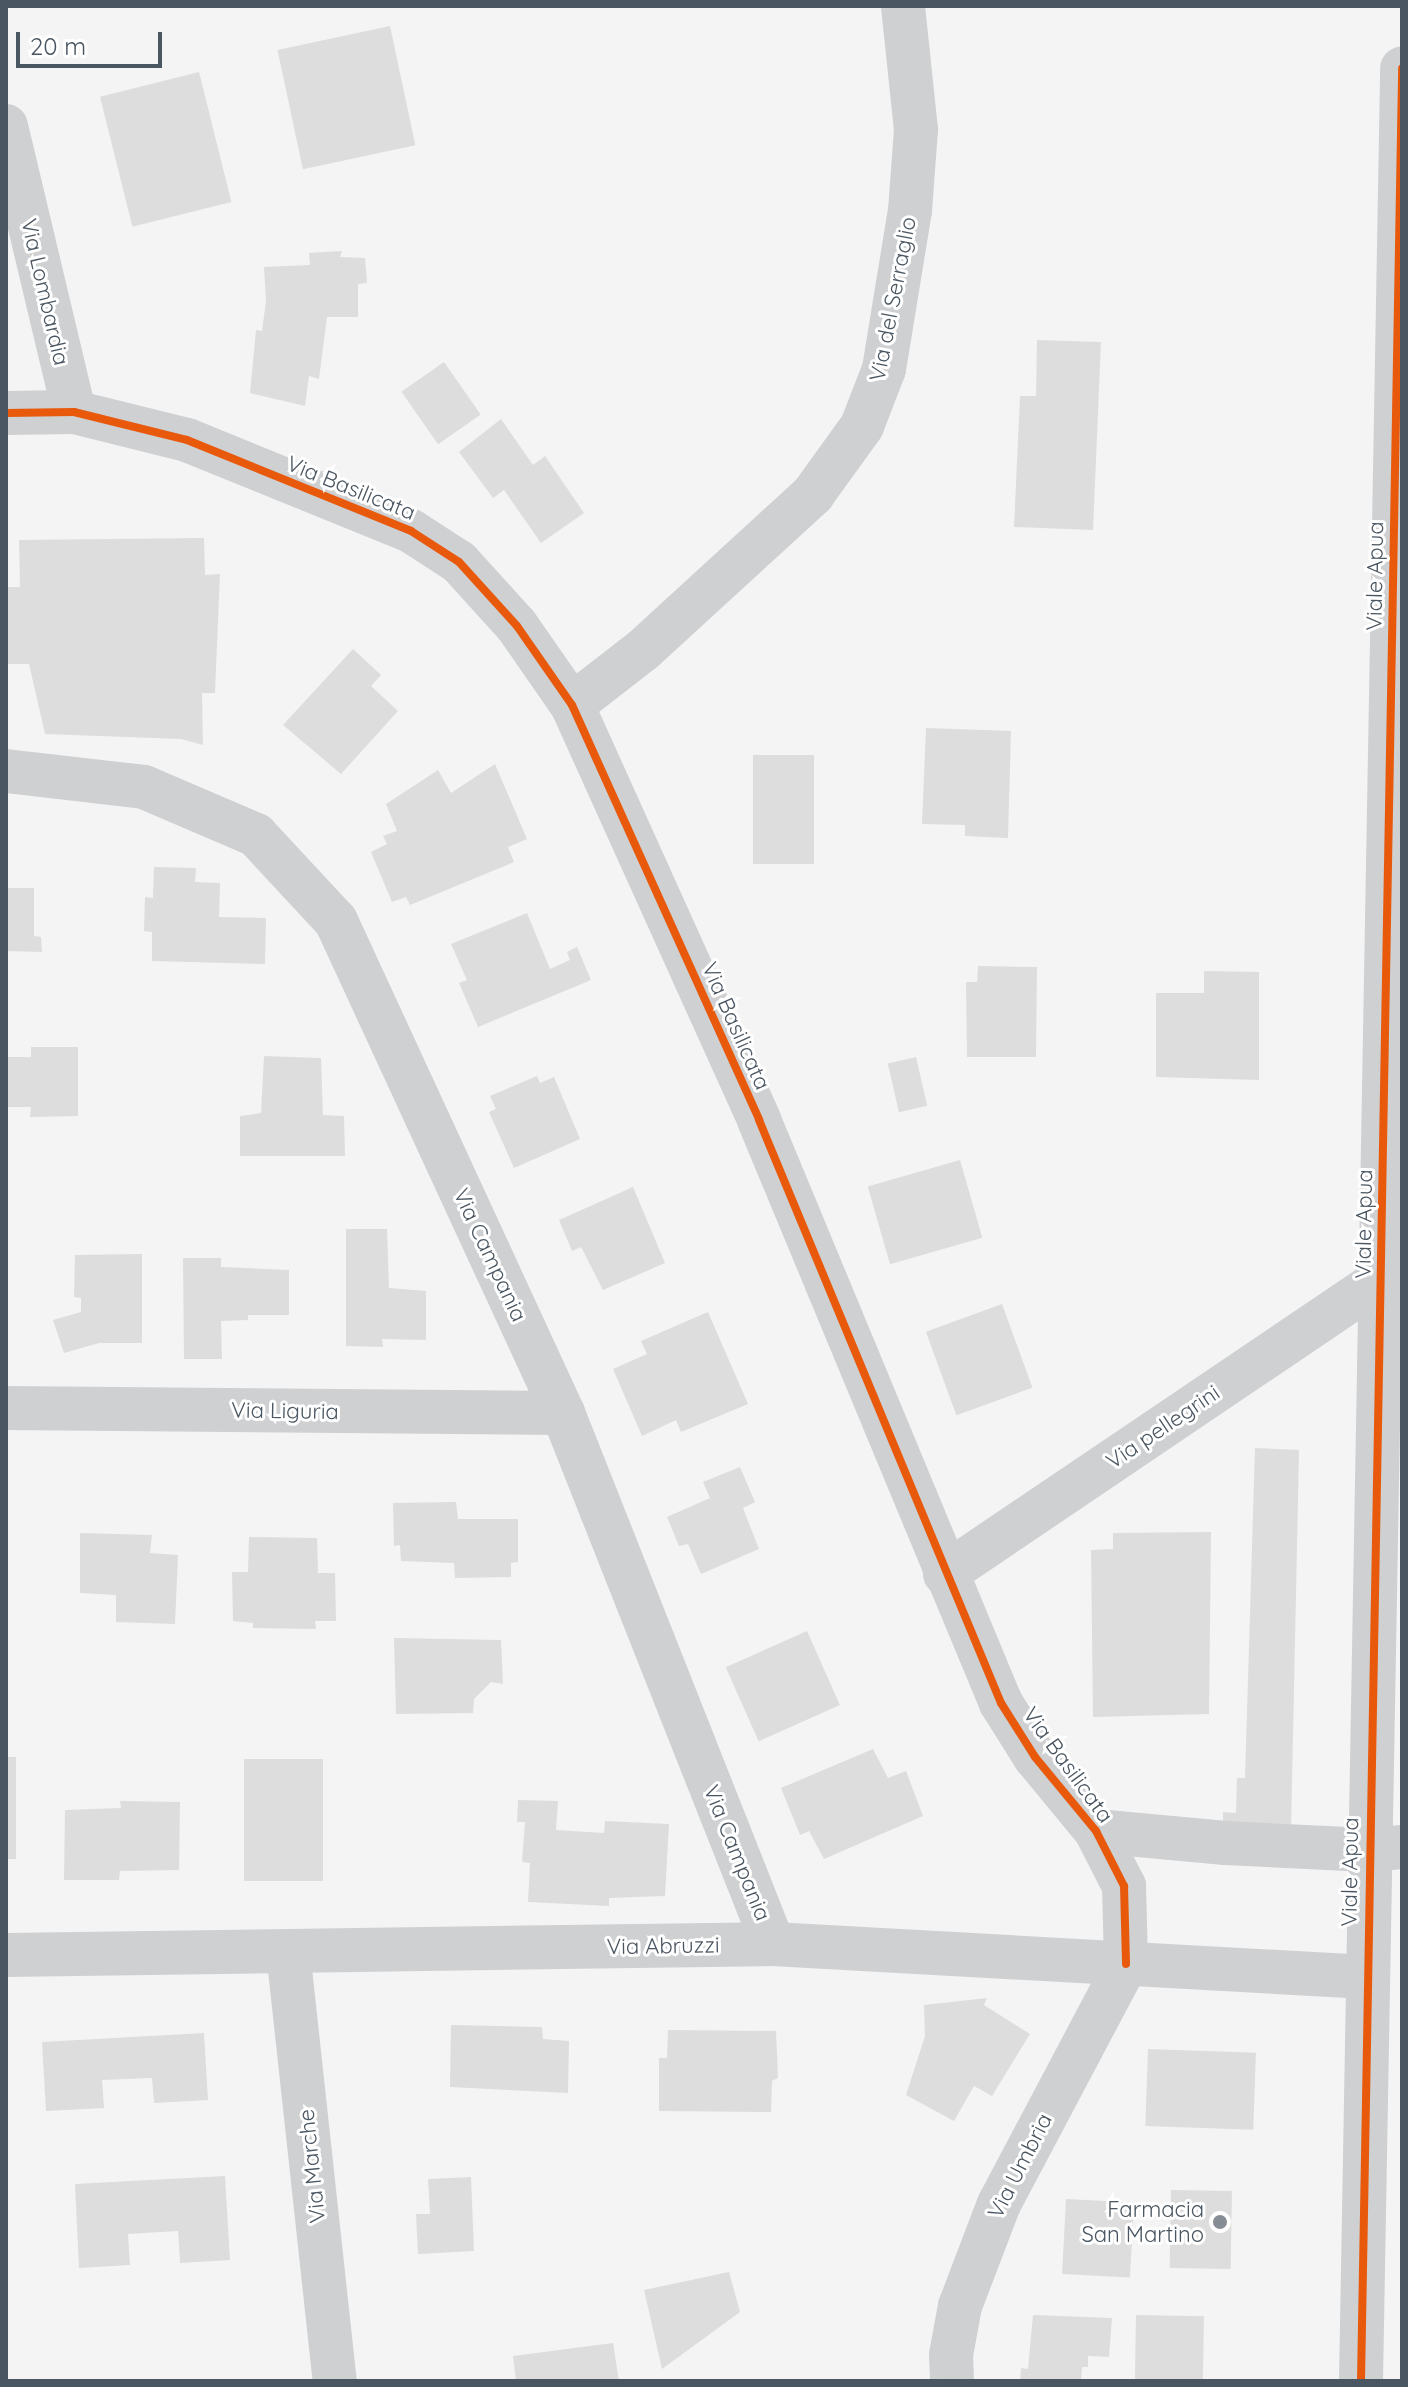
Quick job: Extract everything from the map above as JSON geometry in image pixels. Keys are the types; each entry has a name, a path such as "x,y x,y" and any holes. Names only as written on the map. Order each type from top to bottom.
{"street":[{"name":"Via del Serraglio","path":"572,705 643,650 813,494 862,426 884,369 910,211 916,130 903,6"},
{"name":"Viale Apua","path":"1361,2381 1385,2067 1367,1977 1385,1849 1376,1503 1391,1274 1402,68"},
{"name":"Via Lombardia","path":"6,126 74,412"},
{"name":"Via Basilicata","path":"6,413 74,412 187,440 411,531 434,544 485,587 572,705 759,1120 1001,1703 1035,1757 1096,1831 1124,1886 1126,1964"},
{"name":"Via Campania","path":"6,771 144,787 256,835 336,921 563,1413 773,1944"},
{"name":"Via pellegrini","path":"945,1574 1391,1274"},
{"name":"Via Liguria","path":"6,1408 563,1413"},
{"path":"1376,1503 1402,1437"},
{"name":"Via Basilicata","path":"1096,1831 1177,1840 1385,1849"},
{"name":"Via Abruzzi","path":"6,1955 773,1944 1367,1977"},
{"name":"Via Marche","path":"288,1951 335,2381"},
{"name":"Via Umbria","path":"952,2381 951,2355 960,2306 999,2204 1126,1964"}],"building":[{"path":"390,26 415,145 303,169 278,50"},
{"path":"199,72 231,202 132,227 100,97"},
{"path":"342,251 340,257 365,258 367,283 358,284 358,317 327,317 319,379 309,376 305,406 250,393 256,330 262,331 266,301 264,267 310,265 309,253"},
{"path":"1037,340 1101,342 1093,530 1014,527 1020,396 1036,396"},
{"path":"444,362 481,414 438,444 401,392"},
{"path":"501,419 533,465 545,456 584,513 541,543 504,490 493,498 459,452"},
{"path":"204,538 205,575 220,574 215,693 202,693 203,745 181,739 45,734 29,664 6,664 6,587 20,587 19,540"},
{"path":"353,649 381,675 371,686 398,711 341,774 283,725"},
{"path":"926,728 1011,731 1008,838 965,836 965,825 922,824"},
{"path":"753,755 814,755 814,864 753,864"},
{"path":"495,764 527,839 508,847 514,862 410,905 406,897 392,902 371,852 387,844 383,836 397,831 386,804 438,770 451,793"},
{"path":"154,867 196,868 195,882 220,883 219,917 266,918 265,964 152,961 152,932 144,931 145,897 153,898"},
{"path":"6,888 34,888 34,936 41,937 42,952 6,951"},
{"path":"527,913 550,969 570,960 567,952 577,947 591,980 478,1027 459,983 467,980 451,944"},
{"path":"978,966 1037,967 1036,1057 967,1057 966,982 977,982"},
{"path":"1204,971 1259,972 1259,1080 1156,1077 1156,993 1204,993"},
{"path":"31,1047 78,1047 78,1116 30,1117 31,1107 6,1107 6,1057 31,1057"},
{"path":"264,1056 321,1058 323,1115 344,1116 345,1156 240,1156 240,1116 261,1113"},
{"path":"916,1057 927,1106 899,1112 888,1064"},
{"path":"537,1076 540,1083 554,1077 580,1139 514,1168 489,1112 496,1109 490,1096"},
{"path":"960,1160 982,1238 890,1264 868,1186"},
{"path":"633,1187 665,1263 603,1290 581,1247 572,1251 559,1220"},
{"path":"346,1229 387,1229 389,1288 426,1291 426,1340 382,1339 383,1347 346,1346"},
{"path":"142,1254 142,1343 99,1343 64,1353 53,1320 81,1312 81,1298 74,1297 75,1255"},
{"path":"183,1258 221,1258 221,1267 289,1270 289,1315 248,1315 248,1320 221,1321 222,1359 184,1359"},
{"path":"1002,1304 1032,1388 956,1415 926,1332"},
{"path":"708,1312 748,1404 681,1432 676,1420 642,1436 613,1369 647,1354 641,1341"},
{"path":"1255,1448 1299,1450 1291,1832 1223,1827 1223,1812 1236,1813 1237,1778 1245,1778"},
{"path":"740,1467 755,1502 743,1508 759,1549 701,1574 688,1544 679,1546 667,1517 710,1498 703,1482"},
{"path":"456,1502 458,1519 518,1519 518,1562 511,1563 511,1577 455,1578 454,1563 401,1561 400,1545 394,1546 393,1503"},
{"path":"1211,1532 1209,1714 1093,1717 1091,1550 1113,1549 1113,1533"},
{"path":"80,1533 152,1535 150,1553 178,1555 175,1624 116,1622 116,1595 80,1593"},
{"path":"249,1537 317,1538 318,1573 335,1573 336,1621 315,1621 316,1629 253,1628 253,1623 233,1621 232,1572 248,1572"},
{"path":"807,1631 840,1705 759,1741 726,1667"},
{"path":"394,1638 501,1640 503,1684 491,1682 474,1699 473,1713 396,1714"},
{"path":"873,1749 888,1778 906,1771 923,1816 824,1859 809,1831 800,1835 781,1788"},
{"path":"6,1757 16,1757 16,1859 6,1859"},
{"path":"244,1759 323,1759 323,1881 244,1881"},
{"path":"518,1800 558,1801 556,1830 604,1833 605,1821 669,1824 665,1896 609,1898 609,1906 528,1902 530,1863 522,1862 525,1822 517,1822"},
{"path":"120,1801 180,1802 179,1870 120,1871 119,1880 64,1880 65,1810 121,1808"},
{"path":"987,1998 984,2005 1030,2034 992,2096 974,2086 954,2121 906,2095 925,2036 924,2005"},
{"path":"451,2025 542,2027 543,2039 569,2041 568,2093 450,2087"},
{"path":"668,2030 776,2031 778,2078 772,2081 771,2112 659,2111 659,2058 667,2058"},
{"path":"204,2033 208,2100 154,2103 152,2078 102,2080 104,2108 46,2111 42,2042"},
{"path":"1148,2049 1256,2053 1253,2130 1145,2126"},
{"path":"225,2176 230,2260 180,2263 178,2231 128,2234 130,2265 79,2268 75,2184"},
{"path":"471,2177 474,2251 418,2254 416,2214 430,2214 428,2179"},
{"path":"1171,2190 1232,2191 1231,2269 1170,2268"},
{"path":"1066,2199 1134,2203 1130,2277 1062,2274"},
{"path":"729,2272 740,2312 662,2369 644,2290"},
{"path":"1033,2315 1112,2318 1109,2357 1088,2356 1088,2367 1082,2367 1081,2381 1020,2381 1021,2368 1028,2369"},
{"path":"1136,2315 1204,2316 1203,2381 1135,2381"},
{"path":"613,2343 619,2381 516,2381 513,2356"}],"cycle path":[{"path":"1361,2381 1402,68"},
{"path":"6,413 74,412 187,440 411,531 459,562 517,626 572,705 759,1120 1001,1703 1035,1757 1096,1831 1124,1886 1126,1964"}],"place":[{"name":"Farmacia San Martino","path":"1220,2222"}]}
